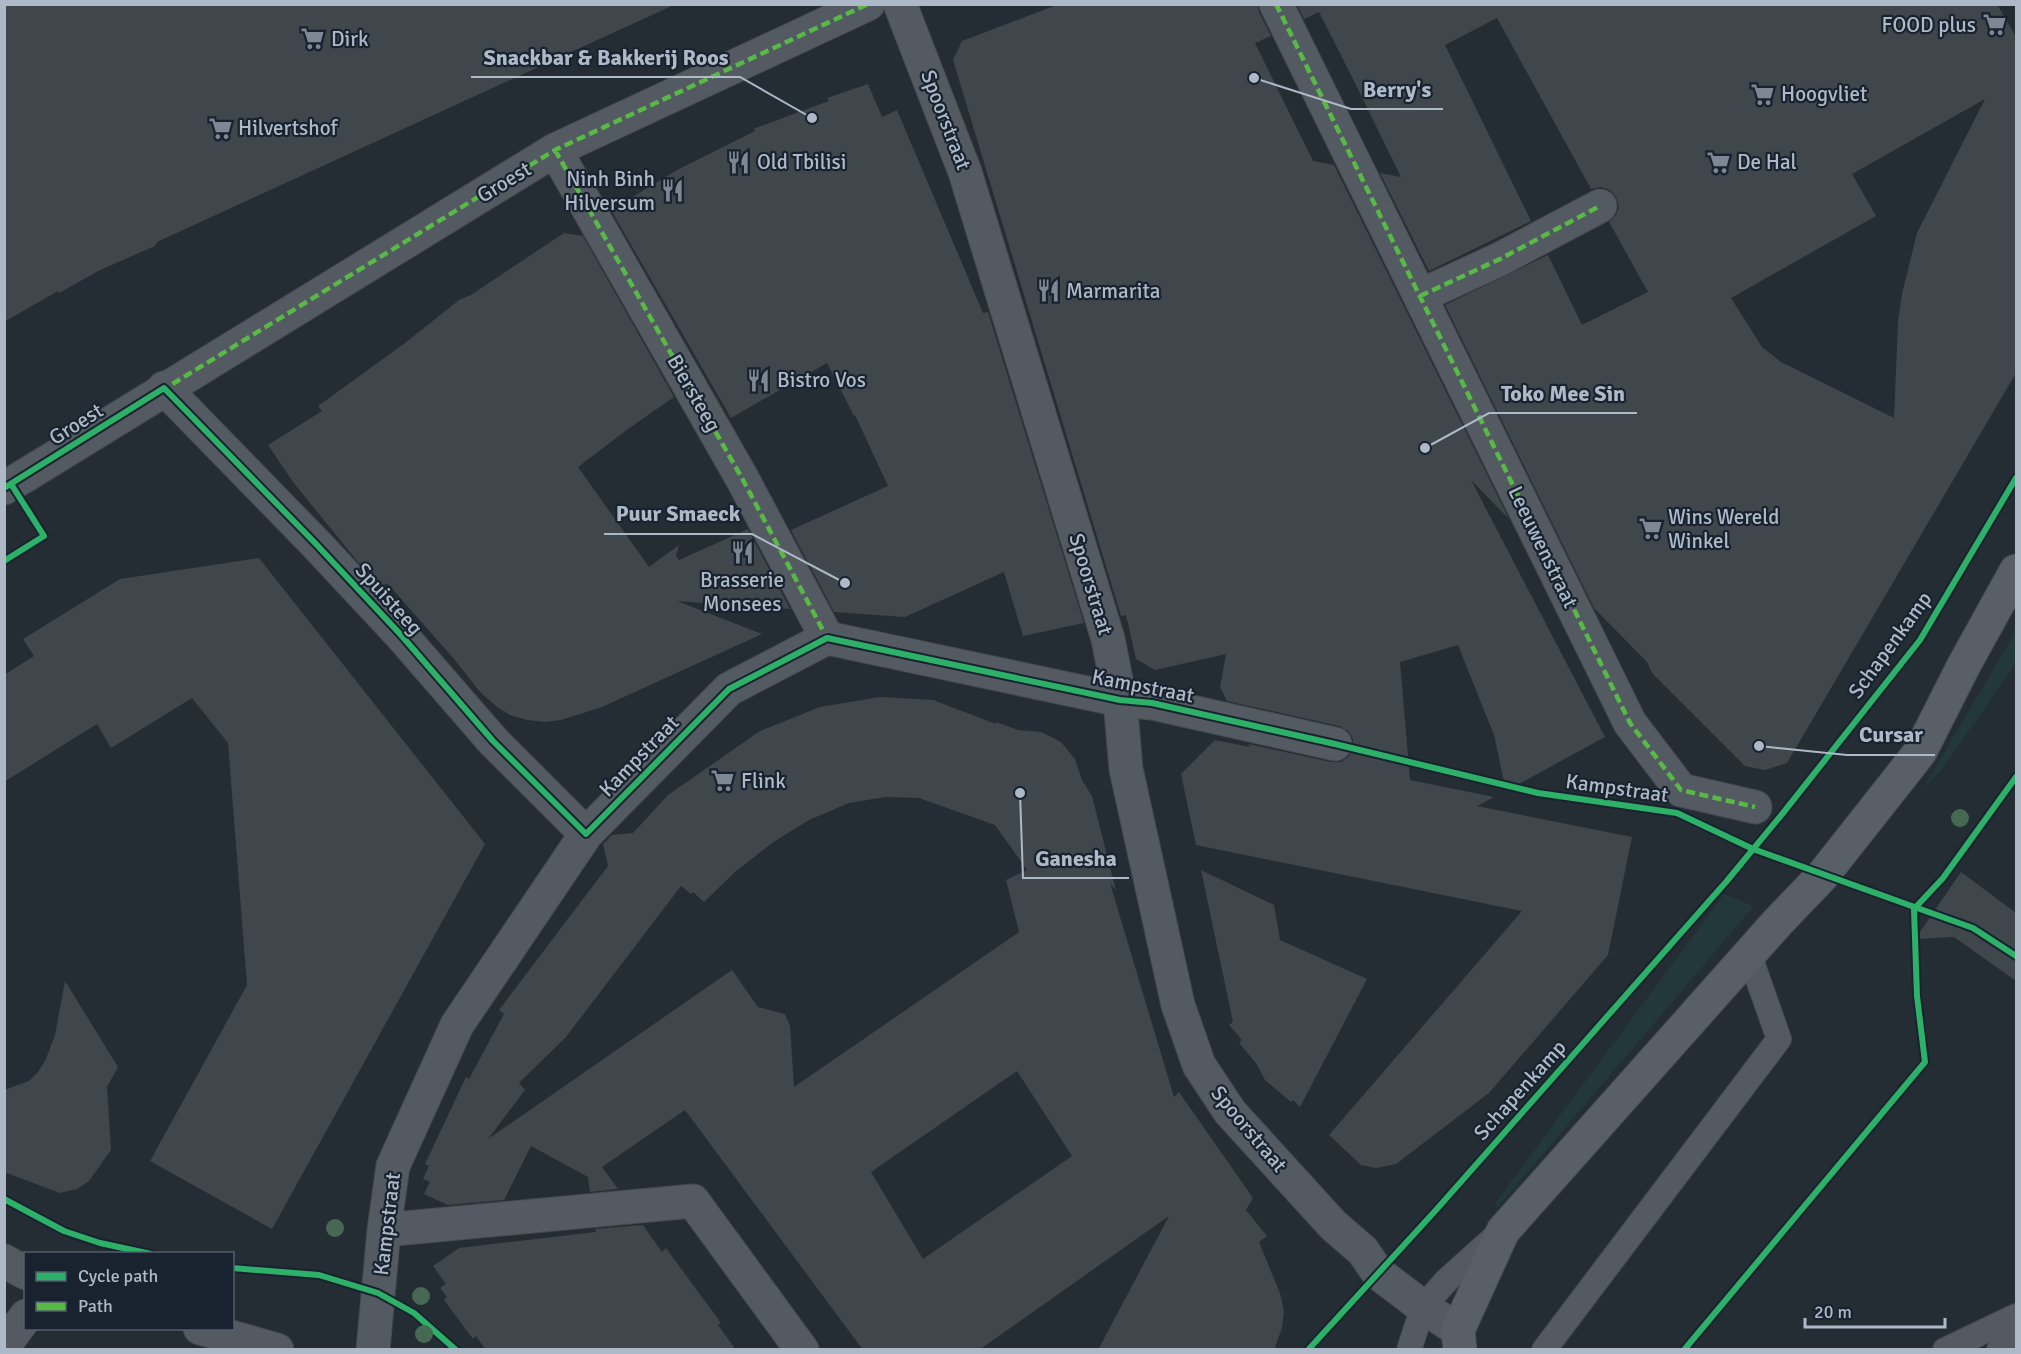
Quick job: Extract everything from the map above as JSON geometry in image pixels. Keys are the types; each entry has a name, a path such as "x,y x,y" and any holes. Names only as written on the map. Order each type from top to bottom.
{"main road":[{"path":"1459,1340 1503,1231 1749,954 1823,875 1920,752 1964,665 2016,571"}],"street":[{"name":"Groest","path":"15,481 555,150 868,4"},
{"name":"Spoorstraat","path":"900,4 965,172 1108,639 1120,700 1128,780 1178,1005 1199,1065 1230,1112 1334,1225 1363,1251 1378,1274 1423,1307 1459,1340"},
{"name":"Leeuwenstraat","path":"1276,4 1630,723 1682,790 1755,807"},
{"name":"Biersteeg","path":"555,150 743,480 827,639"},
{"path":"1420,296 1500,259 1600,206"},
{"name":"Spuisteeg","path":"164,388 401,635 493,741 586,834"},
{"name":"Kampstraat","path":"373,1350 384,1230 393,1166 457,1024 586,834 729,689 827,639 1120,700 1152,703 1335,744"},
{"path":"384,1230 693,1202 802,1350"},
{"path":"4,1261 24,1272"},
{"path":"4,1346 24,1319"},
{"path":"204,1330 277,1350"}],"lane":[{"path":"1544,1350 1779,1039 1749,954"},
{"path":"1409,1350 1423,1307 1447,1280 1503,1231"},
{"path":"1945,1350 2016,1316"},
{"path":"1999,1350 2016,1341"}],"green space":[{"path":"2016,631 2016,663 1943,768 1922,790"},
{"path":"1724,894 1754,906 1497,1208 1496,1202"}],"building":[{"name":"Hilvertshof","path":"4,4 676,4 157,242 155,246 100,270 59,293 58,291 4,322"},
{"path":"1059,4 1258,4 1259,12 1271,36 1255,43 1313,161 1334,165 1509,519 1471,480 1605,737 1506,791 1494,735 1458,645 1400,662 1410,780 1494,797 1477,806 1632,837 1608,955 1489,1093 1396,1164 1376,1168 1361,1165 1329,1135 1522,911 1196,845 1181,774 1215,740 1341,762 1353,749 1353,739 1348,731 1339,726 1227,701 1220,687 1226,654 1155,670 1136,659 1126,615 1121,616 953,60 962,41"},
{"path":"1297,4 1997,4 2016,37 2016,373 1787,763 1765,770 1745,766 1652,673 1647,662 1594,608 1445,305 1548,255 1582,325 1648,292 1609,222 1616,215 1619,207 1616,197 1610,190 1601,187 1591,189 1497,18 1445,45 1531,221 1429,271 1380,173 1401,177 1354,81 1319,12 1304,19","holes":["1985,99 1917,233 1902,294 1898,322 1894,418 1781,362 1762,347 1731,298 1876,216 1852,174"]},
{"path":"868,84 882,117 897,110 983,313 988,312 1084,623 1023,636 1004,572 905,617 834,612 791,530 888,486 855,415 827,363 731,418 611,210 677,170 755,131 753,129 829,101 827,98"},
{"path":"564,233 583,236 674,397 578,467 649,567 679,545 676,556 679,560 748,529 790,609 677,601 762,634 602,707 561,720 545,722 510,715 480,692 387,583 382,587 357,561 293,482 268,445 322,411 318,406 405,343 459,300 471,295"},
{"path":"259,558 485,844 272,1229 150,1161 247,985 228,743 192,698 111,748 97,724 4,782 4,675 34,656 23,639 120,579"},
{"path":"880,697 933,700 996,724 996,722 1018,730 1041,732 1061,742 1075,759 1082,780 1092,796 1116,891 1110,883 1174,1097 1179,1092 1253,1198 1246,1210 1267,1236 1259,1242 1280,1293 1284,1311 1282,1328 1274,1350 1098,1350 1169,1216 979,1350 863,1350 685,1110 602,1167 618,1189 590,1192 588,1177 531,1146 504,1200 448,1205 424,1194 430,1182 423,1179 429,1166 425,1164 466,1077 469,1079 504,1014 499,1010 608,866 603,844 612,835 633,833 668,795 760,731 820,707","holes":["885,797 919,798 995,825 1027,870 1006,880 1019,932 794,1087 790,1026 785,1014 758,1007 732,970 488,1139 525,1090 519,1083 566,1037 681,886 691,894 693,892 704,902 735,872 772,843 809,820 849,803","1017,1071 1072,1156 923,1259 871,1172"]},
{"path":"1201,870 1274,905 1280,940 1367,979 1300,1107 1265,1080 1256,1063 1239,1043 1242,1040 1229,1025 1233,1022"},
{"path":"1961,872 2016,913 2016,981 1954,937 1915,939"},
{"path":"65,981 118,1067 107,1087 111,1150 89,1181 77,1189 60,1193 4,1172 4,1090 29,1081 45,1061 55,1035"},
{"path":"643,1225 662,1252 666,1248 721,1323 718,1325 736,1350 486,1350 476,1336 473,1339 444,1300 447,1297 440,1288 446,1284 433,1266 459,1248 596,1232 595,1229"}],"marked path":[{"path":"161,391 555,150 868,4"},
{"path":"1276,4 1630,723 1681,790 1755,807"},
{"path":"555,150 743,480 827,638"},
{"path":"1420,296 1500,259 1600,206"}],"cycle path":[{"path":"4,488 164,388 401,635 493,741 586,834 729,689 827,638 1120,700 1152,703 1538,793 1677,813 1753,849 1973,928 2016,956"},
{"name":"Schapenkamp","path":"1308,1350 1436,1210 1726,882 1783,813 1920,640 2016,478"},
{"path":"4,561 44,536 11,484"},
{"path":"1914,909 1943,878 2016,777"},
{"path":"1684,1350 1925,1062 1917,996 1914,909"},
{"path":"4,1199 64,1231 100,1243 142,1252"},
{"path":"234,1268 319,1275 378,1293 414,1313 456,1350"}],"place":[{"name":"FOOD plus","path":"1994,25"},
{"name":"Dirk","path":"313,39"},
{"name":"Berry's","path":"1254,78"},
{"name":"Hoogvliet","path":"1763,94"},
{"name":"Snackbar & Bakkerij Roos","path":"812,118"},
{"name":"Hilvertshof","path":"220,128"},
{"name":"Old Tbilisi","path":"739,162"},
{"name":"De Hal","path":"1719,162"},
{"name":"Ninh Binh Hilversum","path":"673,191"},
{"name":"Marmarita","path":"1048,291"},
{"name":"Bistro Vos","path":"759,380"},
{"name":"Toko Mee Sin","path":"1425,448"},
{"name":"Wins Wereld Winkel","path":"1650,529"},
{"name":"Brasserie Monsees","path":"742,552"},
{"name":"Puur Smaeck","path":"845,583"},
{"name":"Cursar","path":"1759,746"},
{"name":"Flink","path":"723,781"},
{"name":"Ganesha","path":"1020,793"}]}
